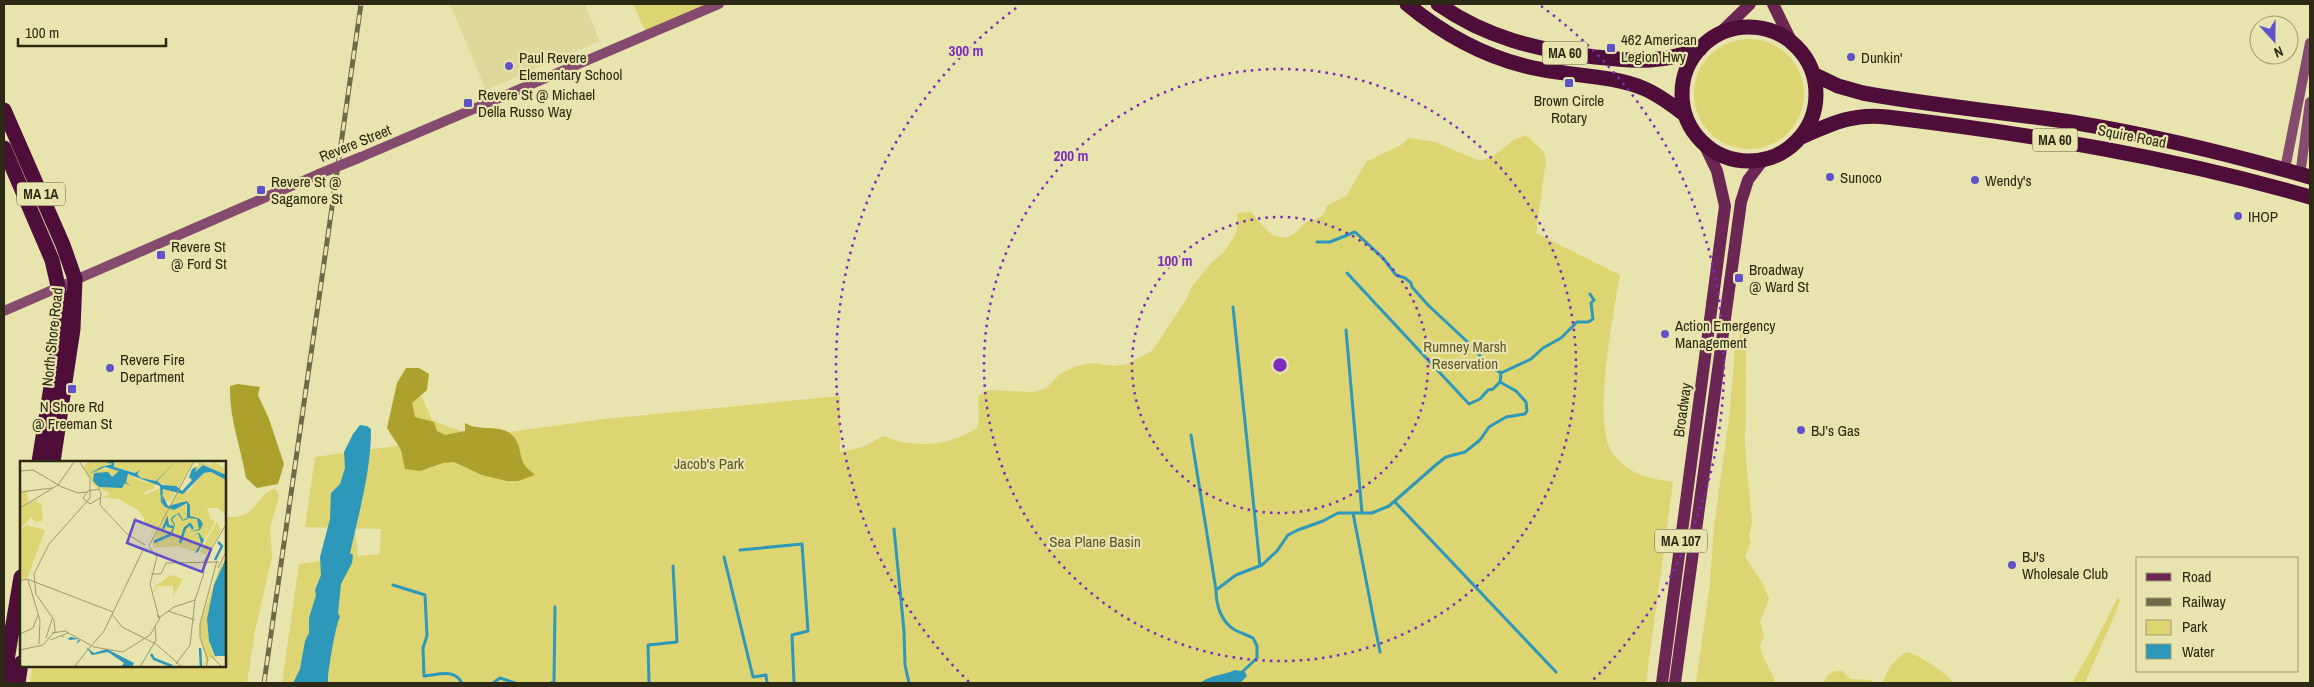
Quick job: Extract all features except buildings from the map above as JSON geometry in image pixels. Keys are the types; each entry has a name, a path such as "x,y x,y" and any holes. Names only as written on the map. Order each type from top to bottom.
{"highway":[{"name":"MA 60","path":"1407,4 1451,36 1492,56 1527,66 1638,86 1657,95 1684,114 1691,129 1704,144 1729,158 1746,161 1763,160 1783,152 1799,138"},
{"name":"MA 60","path":"1438,4 1468,23 1526,46 1552,51 1640,61 1668,58 1700,49 1719,34 1735,29 1752,28 1770,31 1792,43 1802,54 1813,74"},
{"path":"1684,114 1682,100 1683,79 1688,66 1700,49"},
{"path":"1799,138 1809,124 1814,108 1816,91 1813,74"},
{"name":"Squire Road","path":"1813,74 1838,86 1863,93 2130,133 2305,173"},
{"name":"North Shore Road","path":"4,110 63,245 75,279 73,329 53,461"},
{"name":"Squire Road","path":"1799,138 1845,119 1863,116 1887,117 2119,150 2218,172 2310,197"},
{"name":"North Shore Road","path":"4,148 52,260 59,286 62,317 39,461"},
{"path":"4,678 20,583"},
{"path":"18,683 20,667"}],"main road":[{"name":"Revere Street","path":"4,310 719,4"},
{"path":"1719,34 1750,4"},
{"path":"1773,4 1792,43"},
{"path":"2286,164 2310,42"},
{"path":"2305,173 2310,102"},
{"name":"Broadway","path":"1662,683 1725,206 1717,171 1704,144"},
{"name":"Broadway","path":"1675,683 1741,202 1748,180 1763,160"}],"shaded area":[{"name":"Paul Revere Elementary School","path":"450,4 585,4 600,41 486,90"},
{"path":"406,368 419,368 429,374 427,390 412,403 415,417 434,422 437,431 445,435 465,431 465,423 475,427 508,432 516,439 525,465 535,475 518,481 507,481 482,475 454,462 443,463 420,471 405,469 401,450 387,428 397,383"},
{"path":"238,384 260,387 258,395 269,419 284,464 278,484 257,488 246,478 231,410 230,386"}],"green space":[{"path":"633,4 701,4 705,12 648,37"},
{"path":"1749,39 1770,43 1788,55 1800,73 1804,94 1800,115 1788,133 1770,145 1749,149 1728,145 1710,133 1698,115 1694,94 1698,73 1710,55 1728,43"},
{"path":"1526,135 1544,152 1546,160 1536,233 1620,275 1606,367 1604,419 1607,440 1613,454 1626,467 1648,477 1673,482 1646,683 282,683 299,564 348,557 355,530 358,556 379,554 380,550 381,529 305,527 315,457 433,441 402,409 420,393 432,420 478,436 604,419 840,396 840,452 863,447 883,436 896,441 919,444 949,441 977,428 979,420 978,396 986,390 1034,392 1046,388 1061,373 1077,366 1092,363 1114,366 1127,364 1152,351 1187,298 1191,288 1210,264 1224,252 1234,237 1237,229 1237,213 1251,212 1268,231 1280,237 1286,237 1294,234 1307,222 1320,217 1327,206 1347,195 1366,162 1401,145 1409,138 1435,142 1480,161 1492,157 1514,140"},
{"path":"1745,319 1749,323 1746,343 1745,448 1752,522 1749,536 1751,542 1745,557 1763,584 1769,599 1760,622 1764,635 1760,647 1774,678 1774,683 1696,683 1710,583 1714,526 1729,419 1735,350"},
{"path":"274,489 277,490 279,497 270,527 272,558 255,630 247,683 30,683 33,667 226,667 226,517 237,517 251,511 267,492"},
{"path":"2118,597 2120,600 2119,605 2085,683 2072,683 2091,650"},
{"path":"1906,652 1931,664 1954,683 1882,683 1891,665"},
{"path":"1834,671 1842,671 1850,679 1871,680 1873,683 1823,683 1827,676"}],"water":[{"path":"360,425 371,429 369,460 364,492 350,553 353,555 352,563 341,584 338,613 340,617 332,649 328,682 293,683 300,669 305,641 309,633 309,618 316,595 315,590 321,575 320,557 330,519 331,493 340,484 345,468 344,452"},
{"path":"1235,670 1245,672 1247,676 1240,683 1200,683 1209,678"}],"waterway":[{"path":"1317,242 1330,242 1355,232 1383,258 1396,275 1405,278 1411,283 1412,287 1428,305 1475,349 1487,365 1501,373"},
{"path":"1347,273 1469,404 1480,399 1488,390 1493,389 1500,382 1501,373 1531,359 1543,348 1561,338 1577,322 1588,322 1593,319 1591,303 1594,300 1590,294"},
{"path":"1233,307 1260,566"},
{"path":"1346,330 1362,513"},
{"path":"1240,674 1257,658 1257,646 1253,638 1230,627 1223,618 1218,607 1216,590 1236,575 1262,565 1277,551 1288,535 1298,530 1338,513 1372,513 1389,506 1446,457 1465,452 1480,440 1489,427 1506,417 1525,414 1527,411 1526,402 1516,391 1500,382"},
{"path":"1191,435 1216,590"},
{"path":"1395,502 1556,672"},
{"path":"1353,513 1380,652"},
{"path":"894,529 904,631 905,665 909,683"},
{"path":"740,550 802,544 808,631 792,635 794,683"},
{"path":"724,557 753,677 766,675 767,683"},
{"path":"649,683 648,645 677,642 673,566"},
{"path":"393,585 425,595 427,636 423,648 424,676 450,674 455,675 462,683"},
{"path":"551,683 554,682 555,607"},
{"path":"493,683 500,678 515,683"}],"railway":[{"path":"264,683 361,4"}],"place":[{"name":"462 American Legion Hwy","path":"1611,48"},
{"name":"Dunkin'","path":"1851,57"},
{"name":"Paul Revere Elementary School","path":"509,66"},
{"name":"Brown Circle Rotary","path":"1569,83"},
{"name":"Revere St @ Michael Della Russo Way","path":"468,103"},
{"name":"Sunoco","path":"1830,177"},
{"name":"Wendy's","path":"1975,180"},
{"name":"Revere St @ Sagamore St","path":"261,190"},
{"name":"IHOP","path":"2238,216"},
{"name":"Revere St @ Ford St","path":"161,255"},
{"name":"Broadway @ Ward St","path":"1739,278"},
{"name":"Action Emergency Management","path":"1665,334"},
{"name":"Revere Fire Department","path":"110,368"},
{"name":"N Shore Rd @ Freeman St","path":"72,389"},
{"name":"BJ’s Gas","path":"1801,430"},
{"name":"BJ's Wholesale Club","path":"2012,565"}],"park label":[{"name":"Rumney Marsh Reservation","path":"1465,354"},
{"name":"Jacob's Park","path":"709,463"},
{"name":"Sea Plane Basin","path":"1095,541"}]}
